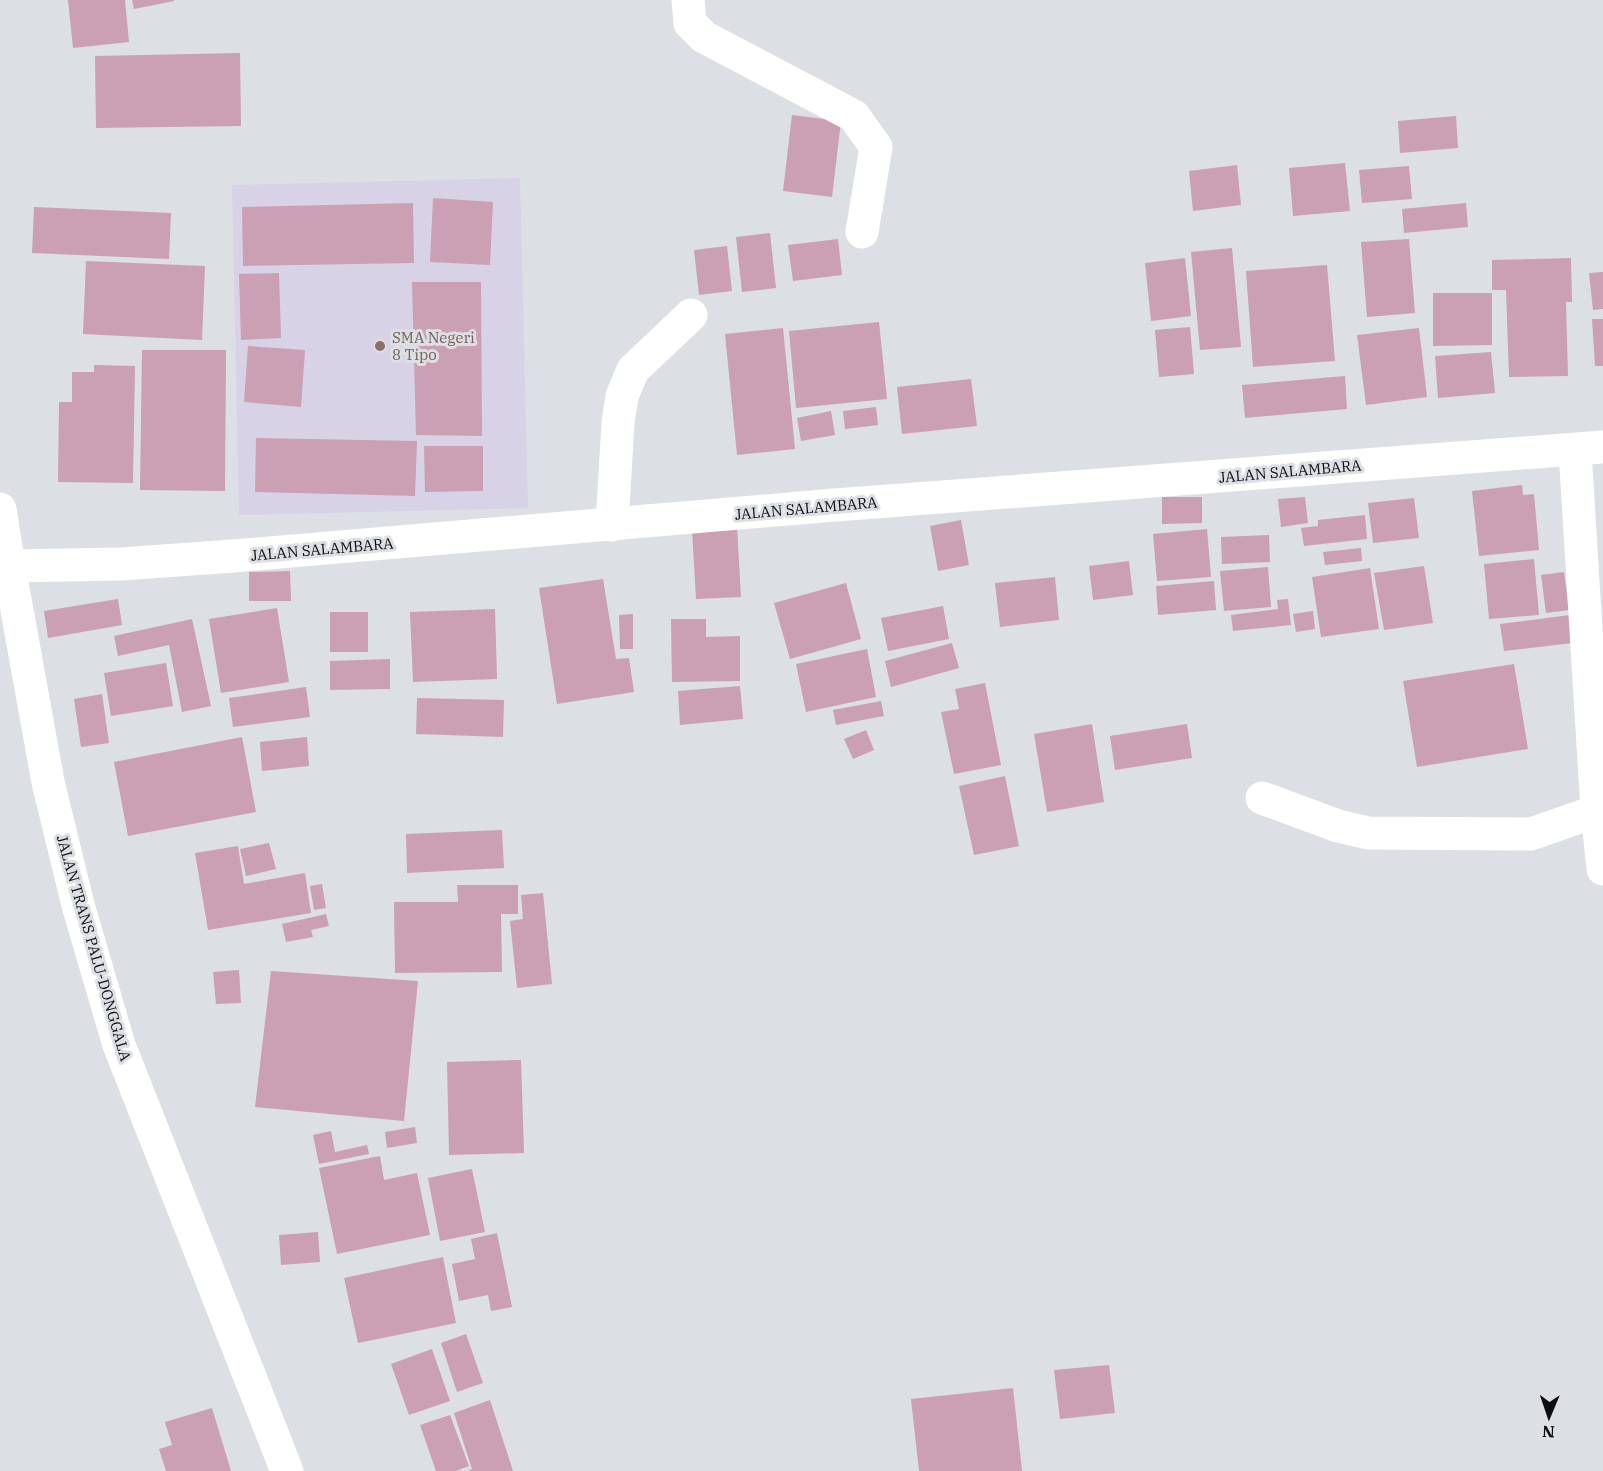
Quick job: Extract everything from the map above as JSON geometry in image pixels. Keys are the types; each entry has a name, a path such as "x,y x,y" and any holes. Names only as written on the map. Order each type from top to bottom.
{"main road":[{"path":"688,0 690,23 704,38 854,116 876,147 862,232"},
{"path":"612,525 618,423 622,396 633,370 691,315"},
{"path":"1589,449 1597,811 1603,869"},
{"name":"JALAN SALAMBARA","path":"9,566 121,564 233,556 1393,462 1589,449"},
{"name":"JALAN TRANS PALU-DONGGALA","path":"0,509 48,782 78,904 119,1045 287,1471"},
{"path":"1262,798 1338,826 1368,833 1531,834 1597,811"}],"shaded area":[{"name":"SMA Negeri 8 Tipo","path":"520,178 528,508 239,515 232,185"}],"building":[{"path":"68,0 125,0 129,42 73,48"},
{"path":"132,0 174,0 174,1 134,9"},
{"path":"240,53 241,126 96,128 95,56"},
{"path":"792,115 841,121 832,197 783,191"},
{"path":"1456,116 1458,148 1400,153 1398,121"},
{"path":"1345,163 1350,211 1293,216 1289,168"},
{"path":"1237,165 1241,205 1193,211 1189,171"},
{"path":"1409,166 1412,199 1362,203 1359,170"},
{"path":"433,198 493,202 490,265 430,262"},
{"path":"413,203 414,263 243,266 242,207"},
{"path":"1466,203 1468,227 1404,233 1402,209"},
{"path":"34,207 171,213 169,259 32,253"},
{"path":"770,233 776,288 742,292 736,237"},
{"path":"838,239 842,275 793,281 788,245"},
{"path":"1409,239 1415,313 1367,317 1361,242"},
{"path":"727,246 732,291 699,295 694,250"},
{"path":"1232,248 1241,347 1200,350 1191,252"},
{"path":"1185,258 1191,316 1151,321 1145,263"},
{"path":"1571,258 1572,302 1566,302 1568,376 1509,377 1506,290 1492,290 1492,260"},
{"path":"86,261 205,266 202,340 83,334"},
{"path":"1327,265 1335,361 1253,367 1246,271"},
{"path":"1603,272 1603,309 1593,310 1589,273"},
{"path":"279,273 281,338 241,340 239,274"},
{"path":"412,282 481,282 482,436 416,435"},
{"path":"1433,293 1492,293 1492,345 1433,346"},
{"path":"1592,319 1603,319 1603,366 1595,366"},
{"path":"879,322 887,399 796,408 789,331"},
{"path":"1190,327 1194,374 1159,377 1155,330"},
{"path":"783,328 795,449 737,455 725,334"},
{"path":"1419,328 1427,397 1366,405 1357,335"},
{"path":"248,346 305,350 301,407 244,402"},
{"path":"142,350 226,350 225,491 140,490"},
{"path":"1491,352 1495,393 1438,398 1435,356"},
{"path":"94,365 135,366 133,483 58,482 59,402 72,402 72,372 94,372"},
{"path":"1345,376 1347,409 1245,418 1242,385"},
{"path":"971,379 977,426 902,434 897,387"},
{"path":"876,407 878,425 845,429 843,411"},
{"path":"831,411 835,435 801,441 797,418"},
{"path":"256,438 417,441 415,496 255,492"},
{"path":"424,446 483,446 483,491 425,492"},
{"path":"1522,485 1523,495 1534,494 1539,550 1479,556 1472,491"},
{"path":"1162,497 1202,497 1202,523 1162,524"},
{"path":"1305,497 1308,523 1281,527 1278,499"},
{"path":"1414,498 1419,538 1373,543 1368,503"},
{"path":"1365,515 1367,539 1304,546 1301,528 1318,526 1318,520"},
{"path":"961,520 969,565 938,571 930,526"},
{"path":"737,527 741,597 696,599 692,529"},
{"path":"1207,529 1211,577 1157,581 1153,534"},
{"path":"1269,535 1270,562 1222,564 1221,537"},
{"path":"1361,548 1362,561 1325,565 1323,552"},
{"path":"1534,559 1539,615 1489,619 1484,564"},
{"path":"1129,561 1133,595 1093,600 1089,566"},
{"path":"1424,566 1433,623 1384,630 1374,573"},
{"path":"1268,567 1271,607 1224,611 1220,571"},
{"path":"1370,568 1379,629 1321,637 1312,577"},
{"path":"290,571 291,601 249,601 249,572"},
{"path":"1564,572 1569,610 1546,613 1541,575"},
{"path":"1055,577 1059,620 1000,627 995,583"},
{"path":"603,579 616,659 629,658 634,692 557,704 539,588"},
{"path":"1214,581 1216,610 1158,615 1156,586"},
{"path":"846,583 861,639 790,659 774,603"},
{"path":"118,599 122,625 48,638 44,611"},
{"path":"1288,599 1291,625 1233,631 1231,615 1278,609 1277,600"},
{"path":"943,606 949,639 888,651 881,618"},
{"path":"277,608 289,682 221,693 209,619"},
{"path":"495,609 497,679 413,682 410,612"},
{"path":"1313,611 1315,629 1296,632 1293,614"},
{"path":"330,612 368,612 368,652 330,652"},
{"path":"633,614 633,649 620,649 619,615"},
{"path":"1570,615 1573,643 1504,651 1500,624"},
{"path":"192,619 211,706 182,712 169,645 118,656 114,636"},
{"path":"671,619 706,619 706,637 740,636 740,681 672,682"},
{"path":"952,643 959,668 891,687 885,661"},
{"path":"867,649 876,697 806,712 796,664"},
{"path":"390,659 390,689 330,690 330,661"},
{"path":"166,663 173,706 111,716 104,673"},
{"path":"1514,664 1528,749 1417,767 1403,681"},
{"path":"985,683 1001,765 954,774 941,712 959,709 955,689"},
{"path":"740,686 743,719 680,725 678,691"},
{"path":"306,687 310,717 233,727 229,698"},
{"path":"102,694 109,743 81,747 74,699"},
{"path":"417,698 504,700 503,737 416,734"},
{"path":"881,701 884,716 836,725 833,710"},
{"path":"1092,724 1104,802 1047,812 1034,734"},
{"path":"1187,724 1192,758 1115,770 1110,736"},
{"path":"866,730 874,750 853,759 844,739"},
{"path":"242,737 256,812 128,836 114,762"},
{"path":"307,737 309,766 262,771 260,742"},
{"path":"1005,776 1019,846 974,855 959,786"},
{"path":"502,830 504,868 407,873 406,834"},
{"path":"269,843 276,869 246,876 240,849"},
{"path":"238,846 244,884 305,873 311,913 208,930 195,853"},
{"path":"322,884 326,908 314,910 310,886"},
{"path":"457,885 518,885 518,914 501,914 502,972 395,973 394,902 458,902"},
{"path":"543,893 552,984 517,988 510,921 523,919 521,895"},
{"path":"326,914 329,926 311,930 313,937 286,942 282,924"},
{"path":"239,970 241,1003 216,1004 213,972"},
{"path":"271,971 418,981 404,1121 255,1107"},
{"path":"521,1060 524,1153 449,1155 447,1062"},
{"path":"415,1127 417,1143 387,1148 385,1132"},
{"path":"331,1131 335,1152 367,1145 369,1154 319,1164 313,1135"},
{"path":"380,1156 384,1180 417,1173 430,1235 337,1254 319,1168"},
{"path":"472,1169 485,1232 440,1241 428,1178"},
{"path":"318,1232 320,1262 281,1265 279,1235"},
{"path":"497,1233 512,1307 491,1311 488,1295 459,1301 452,1264 475,1259 471,1239"},
{"path":"443,1257 456,1323 358,1343 344,1278"},
{"path":"466,1334 483,1383 457,1392 441,1343"},
{"path":"432,1349 450,1401 409,1415 391,1364"},
{"path":"1109,1365 1115,1413 1060,1419 1054,1370"},
{"path":"1013,1388 1022,1471 919,1471 911,1399"},
{"path":"490,1400 513,1471 468,1471 472,1469 454,1413"},
{"path":"212,1408 231,1471 166,1471 159,1449 172,1445 165,1422"},
{"path":"450,1415 469,1466 456,1471 436,1471 420,1425"}],"place":[{"name":"SMA Negeri 8 Tipo","path":"380,346"}]}
